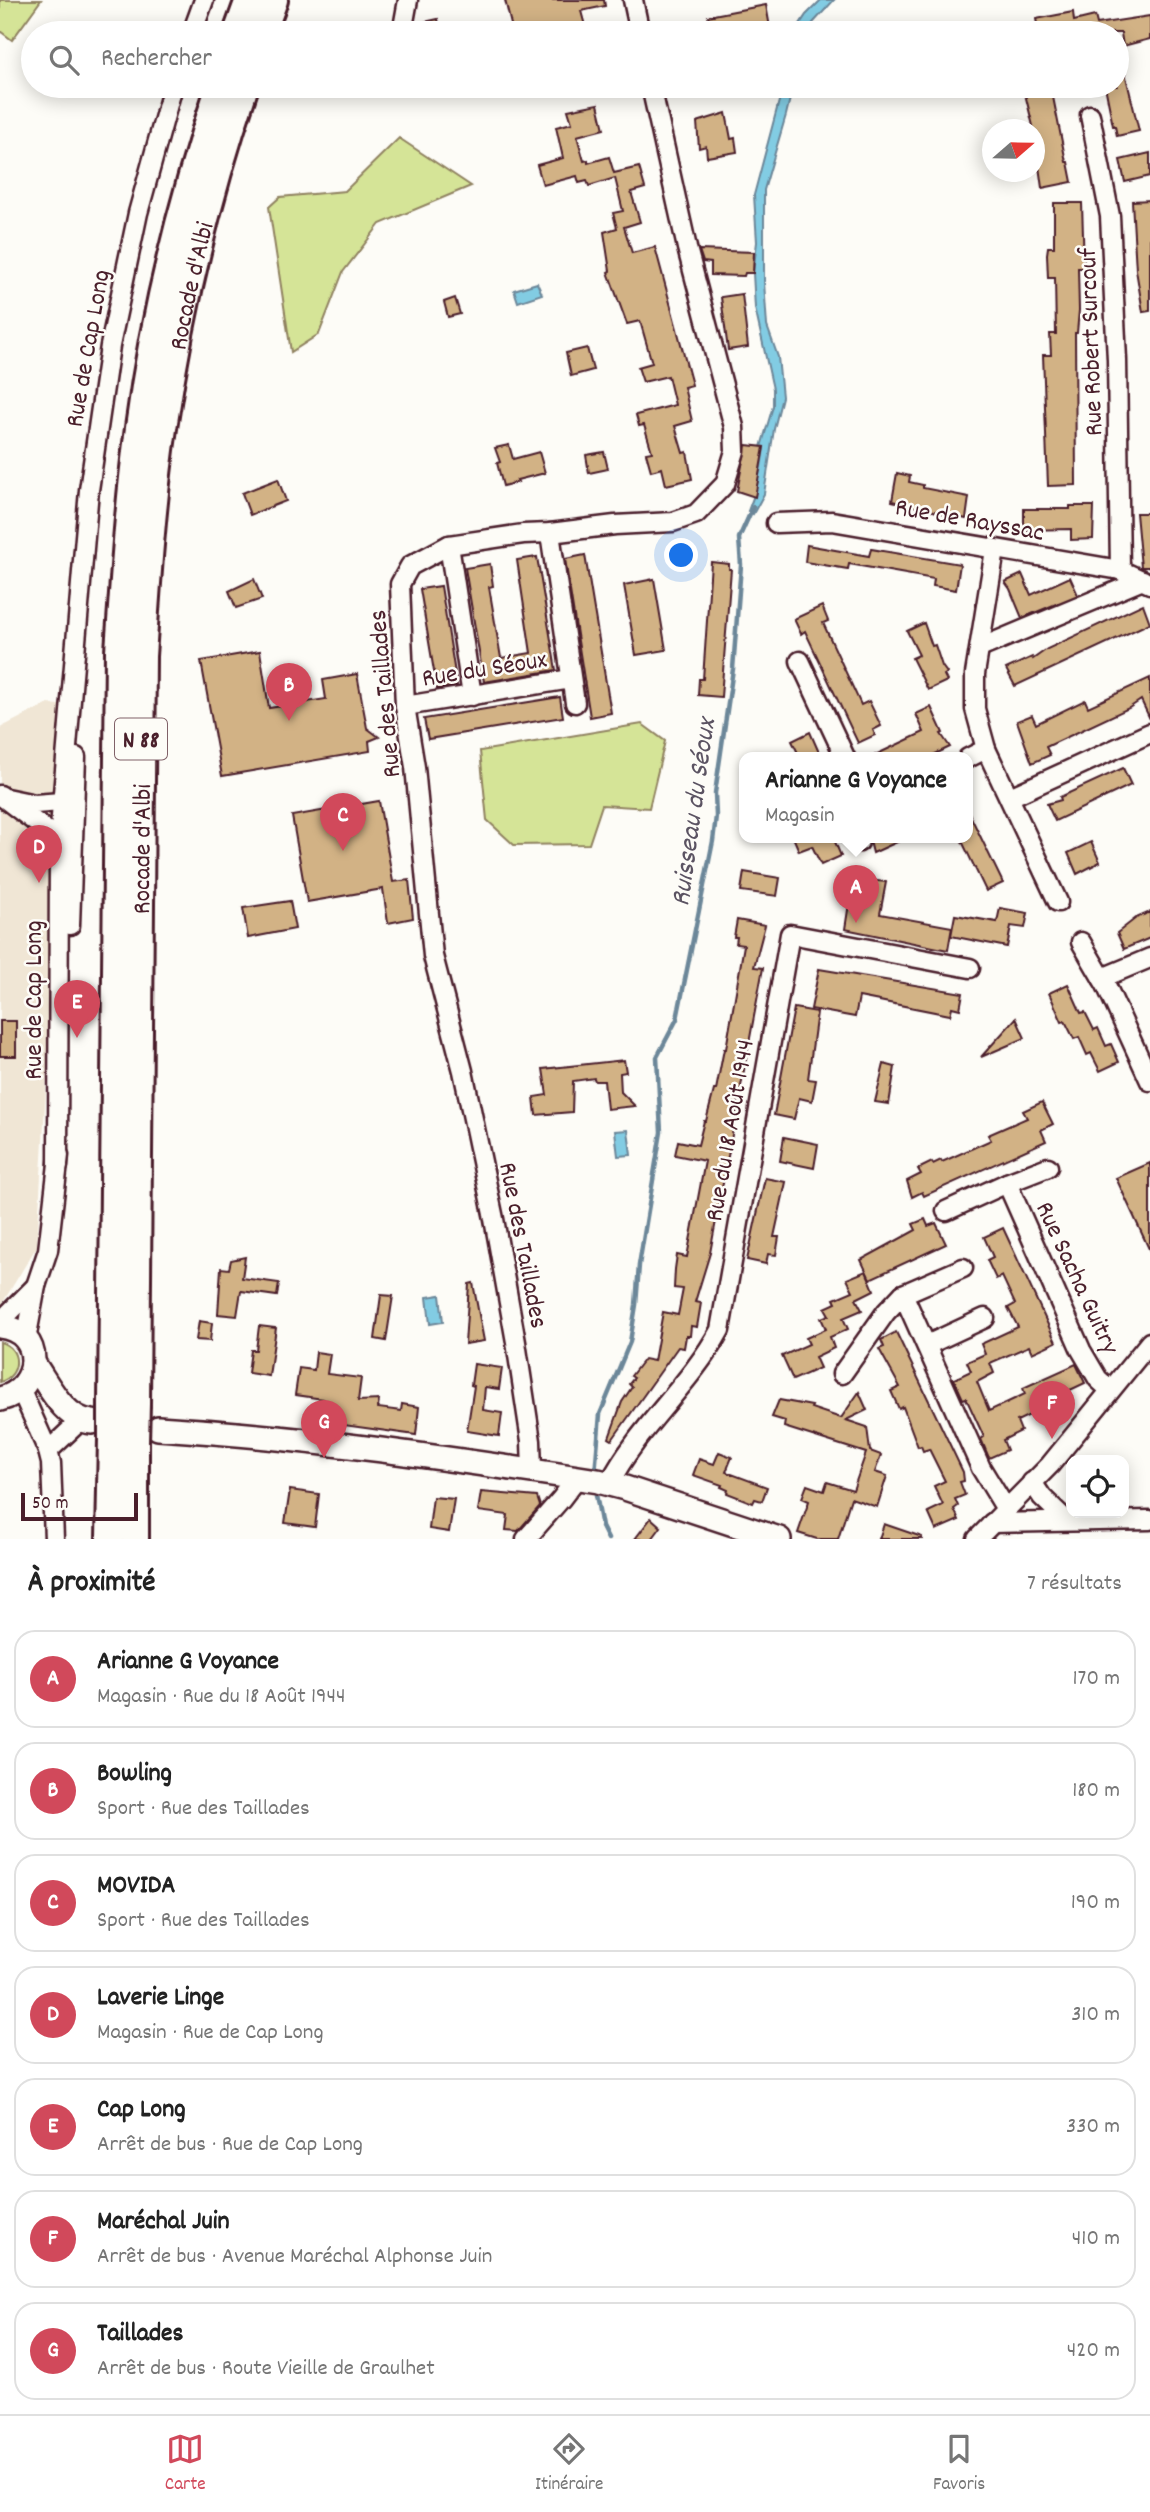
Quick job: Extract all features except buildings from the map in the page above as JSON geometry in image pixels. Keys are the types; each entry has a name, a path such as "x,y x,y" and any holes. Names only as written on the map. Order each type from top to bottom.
{"highway":[{"path":"241,21 249,0"},
{"path":"266,21 274,0"},
{"name":"Rocade d'Albi","path":"124,1403 119,651 126,544 139,426 159,313 186,196 216,98"},
{"name":"Rocade d'Albi","path":"110,1539 123,1440 142,656 149,548 163,428 184,306 225,144 240,98"},
{"name":"Rocade d'Albi","path":"123,1440 135,1539"}],"main road":[{"path":"0,1324 18,1332 32,1351 16,1387 59,1401 86,1421"},
{"path":"158,1428 337,1444 594,1481 779,1539"}],"street":[{"path":"196,21 204,0"},
{"path":"404,21 408,0"},
{"path":"632,0 637,21"},
{"name":"Rue de Cap Long","path":"61,802 89,490 110,346 138,214 170,98"},
{"name":"Rue des Taillades","path":"532,1471 531,1441 494,1219 463,1071 433,956 415,767 405,706 400,584 410,566 449,545 523,534 615,525 673,523 696,514 725,484 735,451 734,427 687,248 654,98"},
{"name":"Rue Robert Surcouf","path":"1090,115 1110,216 1117,360 1120,570"},
{"name":"Rue de Rayssac","path":"776,523 832,521 1120,570 1147,582"},
{"name":"Rue du Séoux","path":"550,533 575,703"},
{"path":"449,545 472,696"},
{"path":"995,550 975,674 975,709 986,749 1058,902"},
{"path":"980,648 1147,582"},
{"name":"Rue de Cap Long","path":"26,1340 36,1286 48,1250 58,1166 76,772 78,624"},
{"path":"800,661 843,752"},
{"name":"Rue du Séoux","path":"405,706 571,679"},
{"path":"1010,797 1150,733"},
{"path":"973,756 986,749"},
{"path":"63,834 76,772"},
{"path":"3,796 63,834"},
{"path":"3,796 35,804 61,802 70,919"},
{"name":"Rue de Cap Long","path":"58,1166 63,834"},
{"name":"Rue du 18 Août 1944","path":"594,1481 641,1436 710,1348 720,1330 790,934 970,968"},
{"path":"1082,942 1102,978 1150,1082"},
{"path":"1102,978 1150,958"},
{"name":"Rue Sacha Guitry","path":"946,1211 1048,1167"},
{"name":"Rue Sacha Guitry","path":"1007,1184 1081,1350 1098,1379 1110,1390"},
{"path":"842,1374 886,1312 903,1294 963,1268"},
{"name":"Rue de Cap Long","path":"0,1324 36,1286"},
{"path":"903,1294 981,1468 1006,1509"},
{"path":"928,1345 985,1318"},
{"path":"977,1539 1050,1465 1150,1342"},
{"path":"16,1387 37,1424 48,1451 51,1463 54,1539"},
{"path":"48,1451 86,1421"},
{"path":"526,1539 594,1481"},
{"path":"1032,1482 1042,1497 1067,1521"},
{"path":"992,1523 1150,1520"}],"shaded area":[{"path":"47,704 60,705 47,1069 37,1246 0,1307 0,728"}],"green space":[{"path":"0,0 41,0 26,21 21,21 21,28 12,40 0,31"},
{"path":"399,138 471,186 380,224 343,272 319,334 291,352 269,207 280,197 345,191"},
{"path":"642,724 665,741 649,808 602,805 589,844 514,845 487,820 480,751"},
{"path":"0,1342 12,1350 16,1362 12,1374 0,1382"}],"water":[{"path":"821,0 834,0 815,21 802,21"},
{"path":"780,98 790,98 764,190 767,326 778,357 782,397 764,494 753,514 748,511 758,480 764,448 761,447 773,406 773,389 755,308 753,273 757,242 754,195"},
{"path":"537,283 542,294 518,302 514,290"},
{"path":"628,1130 631,1155 618,1156 615,1131"},
{"path":"440,1295 443,1322 430,1324 427,1297"}],"waterway":[{"name":"Ruisseau du Séoux","path":"595,1474 600,1414 630,1342 636,1305 639,1265 661,1132 657,1057 677,1019 713,841 715,793 733,669 741,565 739,538 753,507"},
{"name":"Ruisseau du Séoux","path":"595,1489 602,1527 608,1539"}],"place":[{"name":"Bowling","path":"289,721"},
{"name":"MOVIDA","path":"343,851"},
{"name":"Laverie Linge","path":"39,883"},
{"name":"Arianne G Voyance","path":"856,923"},
{"name":"Cap Long","path":"77,1038"},
{"name":"Maréchal Juin","path":"1052,1439"},
{"name":"Taillades","path":"324,1458"}]}
